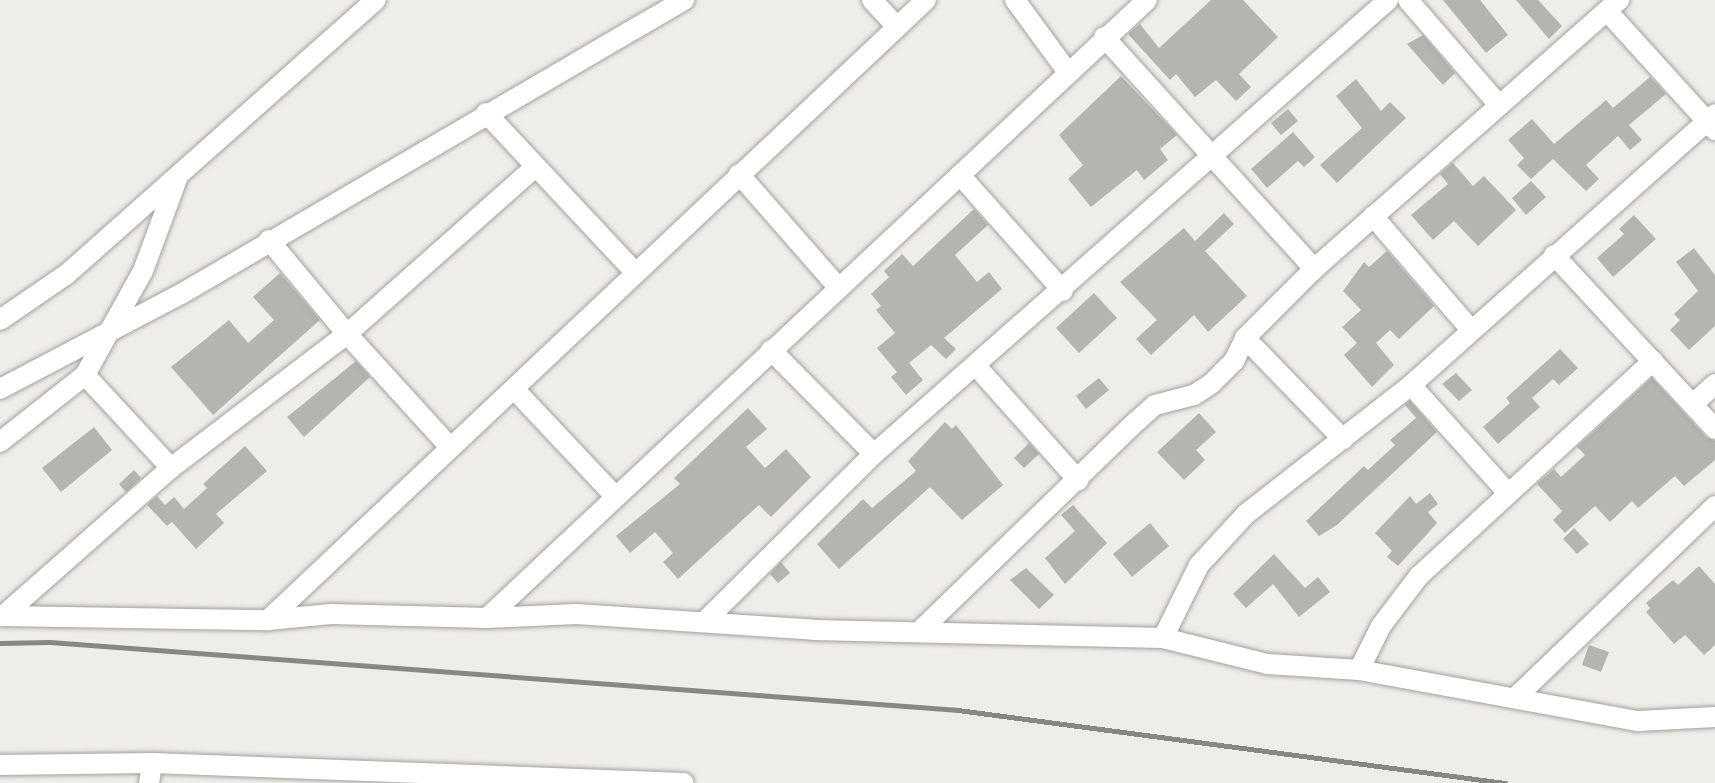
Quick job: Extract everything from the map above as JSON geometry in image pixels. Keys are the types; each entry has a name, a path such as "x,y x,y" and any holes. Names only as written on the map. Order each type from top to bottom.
{"street":[{"path":"0,320 58,282 376,0"},
{"path":"0,389 105,334 684,0"},
{"path":"872,0 897,27"},
{"path":"268,620 448,445 514,389 634,271 926,0"},
{"path":"1015,0 1067,71"},
{"path":"487,618 838,287 960,176 1067,71 1147,0"},
{"path":"704,622 874,454 978,368 1388,0"},
{"path":"1408,0 1498,104"},
{"path":"921,630 1155,405 1194,395 1211,384 1234,361 1245,338 1314,269 1498,104 1613,6 1712,122 1554,255 1411,385 1246,514 1199,565 1163,638"},
{"path":"1104,37 1210,158 1314,269"},
{"path":"486,113 634,271"},
{"path":"2,616 171,468 346,334 535,167"},
{"path":"739,174 838,287"},
{"path":"960,176 1063,291"},
{"path":"0,442 85,375 105,334 144,271 178,177"},
{"path":"1373,216 1472,330"},
{"path":"269,240 346,334 448,445"},
{"path":"1554,255 1715,429"},
{"path":"1245,338 1343,439"},
{"path":"771,350 874,454"},
{"path":"1359,670 1381,626 1419,576 1507,492 1653,361"},
{"path":"978,368 1078,480"},
{"path":"85,375 171,468"},
{"path":"1692,404 1715,384"},
{"path":"1411,385 1507,492"},
{"path":"514,389 615,496"},
{"path":"1516,698 1715,506"},
{"path":"2,616 268,620 331,614 487,618 576,614 814,630 921,630 1163,638 1267,664 1359,670 1638,721 1715,717"},
{"path":"0,765 152,763 351,778 542,775 684,783"},
{"path":"149,783 152,763"}],"building":[{"path":"1211,0 1243,0 1278,37 1239,74 1251,87 1236,101 1216,80 1195,97 1176,74 1170,80 1128,34 1140,24 1159,48"},
{"path":"1443,0 1480,0 1508,35 1486,53"},
{"path":"1516,0 1538,0 1562,26 1549,39"},
{"path":"1423,35 1455,73 1443,85 1407,44"},
{"path":"1121,76 1177,135 1160,149 1168,160 1144,180 1137,170 1091,207 1068,179 1083,165 1059,135"},
{"path":"1650,77 1666,94 1629,125 1642,140 1630,150 1618,136 1586,165 1599,179 1586,191 1553,159 1531,179 1517,165 1524,158 1508,140 1532,119 1554,144 1606,100 1613,108"},
{"path":"1356,79 1381,111 1390,102 1406,118 1337,183 1320,165 1362,128 1336,96"},
{"path":"1288,109 1298,121 1281,135 1271,123"},
{"path":"1293,132 1315,157 1304,167 1298,161 1267,188 1251,169"},
{"path":"1453,163 1473,186 1484,176 1516,210 1478,246 1454,221 1433,240 1411,215 1448,184 1440,174"},
{"path":"1531,181 1546,197 1526,215 1512,198"},
{"path":"974,209 988,225 955,255 977,282 989,272 1002,289 944,338 956,349 946,359 931,345 909,363 923,380 906,395 891,377 897,372 877,348 895,333 876,310 881,306 871,294 889,277 884,271 902,254 913,266"},
{"path":"1224,213 1234,224 1205,251 1247,296 1208,332 1194,315 1151,355 1136,339 1157,320 1120,282 1184,228 1195,241"},
{"path":"1634,215 1656,239 1613,277 1597,258 1624,234 1619,229"},
{"path":"1694,248 1715,275 1715,326 1689,350 1670,330 1680,320 1674,314 1698,291 1676,262"},
{"path":"1387,251 1434,306 1399,339 1390,330 1376,343 1394,365 1372,387 1344,355 1357,343 1342,327 1361,310 1343,291 1364,262 1369,267"},
{"path":"280,273 320,320 213,415 171,367 229,320 248,343 274,320 253,297"},
{"path":"1094,293 1117,318 1079,353 1056,328"},
{"path":"1560,349 1578,368 1559,385 1553,379 1532,398 1540,407 1498,444 1483,427 1510,403 1506,398"},
{"path":"356,361 370,377 304,437 287,417"},
{"path":"1456,373 1472,390 1459,401 1442,384"},
{"path":"1099,378 1109,390 1086,409 1076,396"},
{"path":"1652,378 1706,437 1715,441 1715,460 1684,486 1675,476 1638,508 1632,501 1610,522 1595,506 1565,533 1553,520 1562,511 1537,484 1554,469 1561,477 1585,455 1577,447"},
{"path":"1410,401 1437,432 1337,525 1319,536 1306,521 1364,466 1368,470 1395,445 1390,440 1416,418 1405,405"},
{"path":"748,408 767,429 746,447 765,468 786,449 811,477 771,517 759,505 678,579 663,562 673,553 655,532 630,553 616,536 680,484 674,478"},
{"path":"1199,413 1216,432 1196,450 1205,460 1184,480 1157,452"},
{"path":"945,422 952,429 956,425 1003,485 962,520 930,487 839,569 817,544 863,499 872,508 916,471 908,461"},
{"path":"94,427 112,450 61,492 42,468"},
{"path":"1029,443 1039,454 1024,468 1014,458"},
{"path":"245,446 267,471 216,514 224,523 196,549 172,522 167,526 147,505 157,496 165,505 174,497 184,509 207,488 203,484"},
{"path":"134,470 141,478 126,492 119,484"},
{"path":"1430,493 1438,504 1428,512 1437,523 1398,566 1387,557 1392,551 1375,533 1410,496 1416,504"},
{"path":"1073,505 1107,543 1065,584 1045,558 1075,531 1061,515"},
{"path":"1150,523 1169,546 1132,577 1113,554"},
{"path":"1574,528 1589,544 1577,554 1563,539"},
{"path":"1274,554 1305,588 1318,577 1330,592 1299,617 1273,584 1246,608 1233,594"},
{"path":"781,562 790,573 778,583 770,574"},
{"path":"1699,566 1715,584 1715,645 1704,655 1685,635 1674,644 1646,612 1650,608 1646,603 1673,580 1678,585"},
{"path":"1026,568 1054,595 1039,609 1010,580"},
{"path":"1589,645 1609,652 1601,672 1582,665"}],"railway":[{"path":"0,643 50,642 958,710 1505,783"}]}
